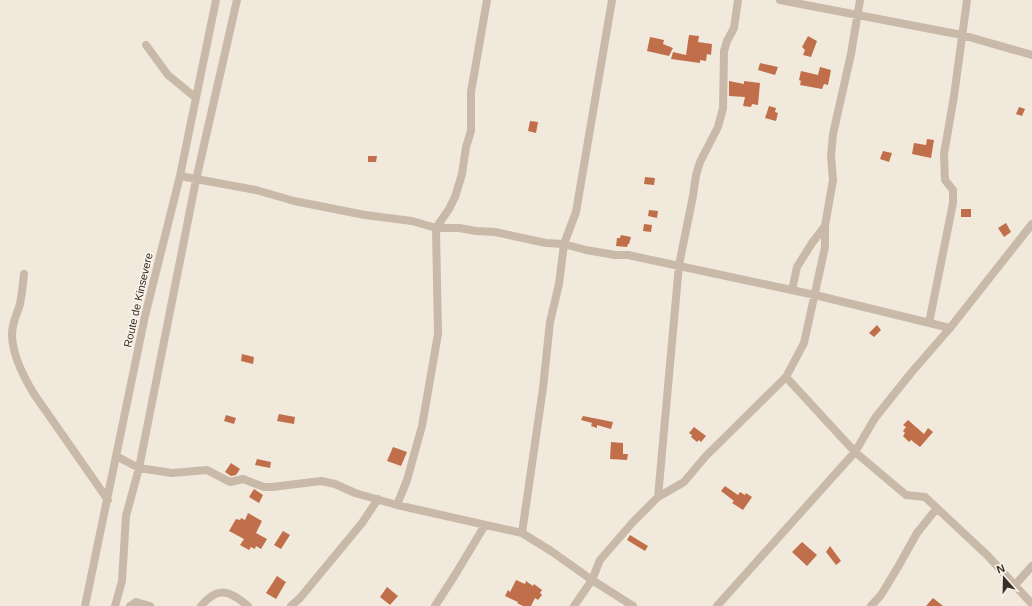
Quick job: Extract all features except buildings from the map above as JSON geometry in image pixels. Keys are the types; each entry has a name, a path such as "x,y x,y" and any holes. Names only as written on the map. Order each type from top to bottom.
{"street":[{"name":"Route de Kinsevere","path":"85,606 145,316 180,176 216,0"},
{"path":"116,606 122,581 126,516 139,468 196,180 237,0"},
{"path":"397,505 407,480 422,426 438,334 436,228 455,197 462,174 466,147 471,131 471,92 487,0"},
{"path":"522,533 543,388 550,322 559,284 564,244 576,212 612,0"},
{"path":"658,497 679,265 696,175 700,162 718,127 723,108 724,52 734,28 738,0"},
{"path":"780,0 962,35 1032,55"},
{"path":"574,606 592,580 600,560 633,522 658,497 684,482 705,458 786,377 804,343 825,247 825,226 833,180 831,156 833,134 851,54 860,0"},
{"path":"930,323 953,203 953,190 945,180 944,154 968,0"},
{"path":"146,45 168,75 196,98"},
{"path":"180,176 244,188 288,200 365,215 412,221 436,228 459,228 496,232 546,243 564,244 586,250 615,255 628,255 679,265 815,295 950,328"},
{"path":"717,606 855,452 875,418 910,373 950,328 1032,224"},
{"path":"792,290 797,267 825,226"},
{"path":"24,274 21,298 15,316 12,334 16,357 25,380 34,394 108,500"},
{"path":"786,377 855,452 906,495 925,497 987,555 1032,604"},
{"path":"116,456 139,468 172,473 207,470 230,482 243,479 272,488 321,481 335,484 355,493 397,505 522,533 633,606"},
{"path":"291,606 300,598 362,523 378,499"},
{"path":"871,606 881,595 917,533 937,508"},
{"path":"435,606 459,570 485,525"},
{"path":"1015,585 1032,566"},
{"path":"201,606 210,596 229,593 236,596 248,606"},
{"path":"130,606 136,602 146,605"}]}
